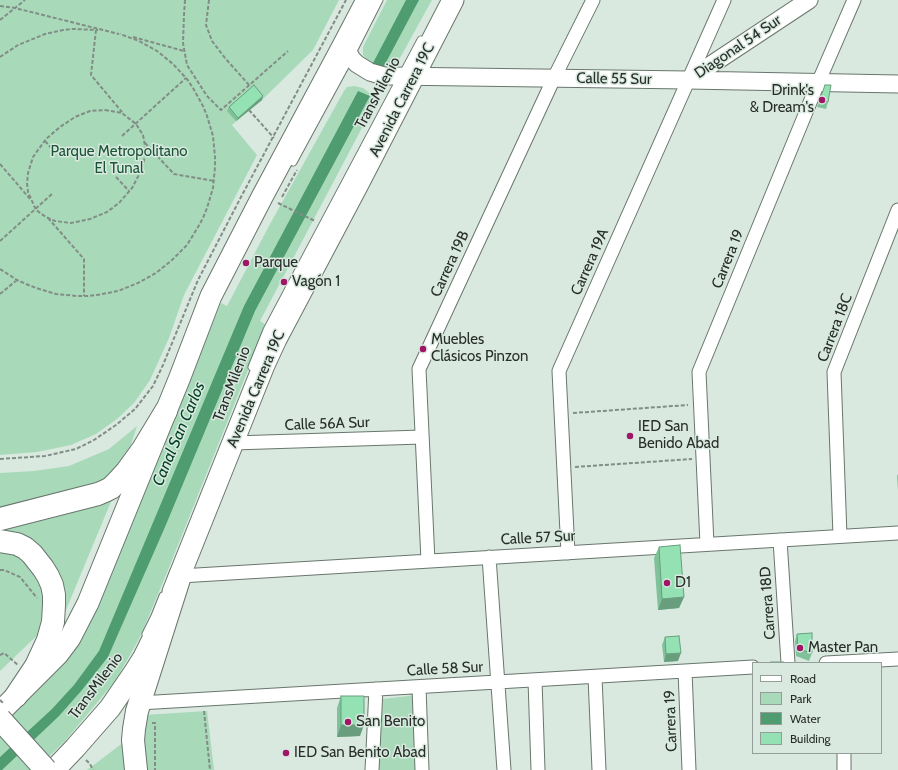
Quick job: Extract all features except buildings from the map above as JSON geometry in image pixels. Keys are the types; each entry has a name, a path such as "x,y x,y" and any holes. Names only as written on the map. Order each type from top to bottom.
{"highway":[{"path":"0,519 98,494 111,488 131,466 166,411"},
{"path":"0,541 17,544 32,554 44,568 52,585 54,595 53,622 48,640 36,666 16,696"},
{"path":"136,770 133,735 134,722 173,581"},
{"path":"1,718 50,767"}],"main road":[{"path":"1,718 16,696 58,654 70,638 77,625 88,603 211,296 262,198 282,153 348,50 367,0"},
{"name":"Avenida Carrera 19C","path":"50,767 74,749 110,708 144,657 153,639 173,581 233,444 264,365 407,76 453,0"}],"street":[{"name":"Carrera 19B","path":"428,561 419,369 554,78 593,0"},
{"name":"Carrera 19A","path":"568,553 559,371 724,0"},
{"name":"Diagonal 54 Sur","path":"688,80 809,0"},
{"name":"Carrera 19","path":"707,544 699,372 818,83 854,0"},
{"name":"Calle 55 Sur","path":"348,50 357,64 370,72 384,76 898,84"},
{"name":"Carrera 18C","path":"840,536 834,372 898,210"},
{"name":"Calle 56A Sur","path":"233,444 422,437"},
{"name":"Calle 57 Sur","path":"173,581 428,561 898,533"},
{"name":"Carrera 18D","path":"780,540 788,662"},
{"path":"490,557 504,770"},
{"path":"851,662 898,659"},
{"name":"Calle 58 Sur","path":"139,703 752,668"},
{"name":"Carrera 19","path":"685,672 689,770"},
{"path":"595,677 598,770"},
{"path":"535,680 538,770"},
{"path":"419,687 422,770"},
{"path":"372,770 376,689"},
{"path":"844,754 844,770"}],"lane":[{"path":"348,50 379,0"},
{"name":"TransMilenio","path":"250,372 267,330 407,76 423,35"},
{"path":"162,441 200,346"},
{"name":"TransMilenio","path":"142,644 173,581"},
{"path":"50,672 69,650 92,610 101,590"},
{"path":"41,770 50,767"}],"path":[{"path":"0,20 25,0"},
{"path":"186,0 183,43 187,65 207,96 221,110 288,51"},
{"path":"208,0 206,25 212,41 249,85"},
{"path":"0,459 45,456 76,449 94,440 116,425 135,409 153,386 198,280 282,153 346,0"},
{"path":"0,6 15,8 110,32"},
{"path":"0,57 18,45 44,34 73,29 96,29 184,51"},
{"path":"96,29 92,75 122,113 136,124 143,135 146,151 142,169 132,188 119,203 107,212 90,219 71,223 55,221 36,210 28,192 28,173 33,157 45,141 75,116 90,111 105,110 122,113"},
{"path":"0,269 16,280 46,291 66,295 84,296 108,293 128,287 156,273 172,260 186,245 198,227 207,208 214,181 215,157 213,136 207,116 199,97 186,78 173,64 157,51 120,34"},
{"path":"122,136 186,78"},
{"path":"237,96 240,100"},
{"path":"249,110 282,153"},
{"path":"45,141 54,151"},
{"path":"144,142 174,174 214,181"},
{"path":"0,164 33,202"},
{"path":"116,177 129,191"},
{"path":"0,241 54,193"},
{"path":"278,203 316,221"},
{"path":"48,218 84,259 84,296"},
{"path":"0,294 16,280"},
{"path":"561,413 701,404"},
{"path":"564,468 703,458"},
{"path":"0,570 4,570 20,577 37,598"},
{"path":"0,655 4,653 19,666"},
{"path":"203,699 210,770"},
{"path":"84,758 93,770"}],"green space":[{"name":"Parque Metropolitano El Tunal","path":"0,0 339,0 313,50 262,100 232,125 257,155 184,295 169,338 150,380 134,403 117,419 96,434 71,445 37,452 0,455"},
{"path":"387,0 432,0 395,67 390,69 378,67 366,59 363,55 363,47"},
{"path":"354,86 363,88 371,94 375,101 373,107 260,321 266,325 140,637 116,680 65,741 35,770 0,770 0,728 55,673 69,657 80,639 104,593 221,303 227,306 270,224 344,91 347,87"},
{"path":"137,426 128,454 102,483 0,512 0,473 34,471 69,466 109,449"},
{"path":"115,492 61,622 59,589 0,536 0,526"},
{"path":"0,547 23,553 46,585 48,625 0,671"},
{"path":"416,695 419,770 378,770 383,699"},
{"path":"207,711 214,770 142,770 144,715"},
{"path":"124,742 127,770 87,770"}],"water":[{"path":"406,0 419,0 383,68 378,67 373,63"},
{"path":"358,91 370,96 255,311 165,527 108,657 59,716 2,770 0,770 0,757 52,709 74,685 99,651 244,306"}],"place":[{"name":"Drink's & Dream's","path":"822,100"},
{"name":"Parque","path":"246,263"},
{"name":"Vagón 1","path":"284,282"},
{"name":"Muebles Clásicos Pinzon","path":"423,349"},
{"name":"IED San Benido Abad","path":"630,436"},
{"name":"D1","path":"667,583"},
{"name":"Master Pan","path":"800,648"},
{"name":"San Benito","path":"348,722"},
{"name":"IED San Benito Abad","path":"286,753"}],"water label":[{"name":"Canal San Carlos","path":"179,434"}]}
